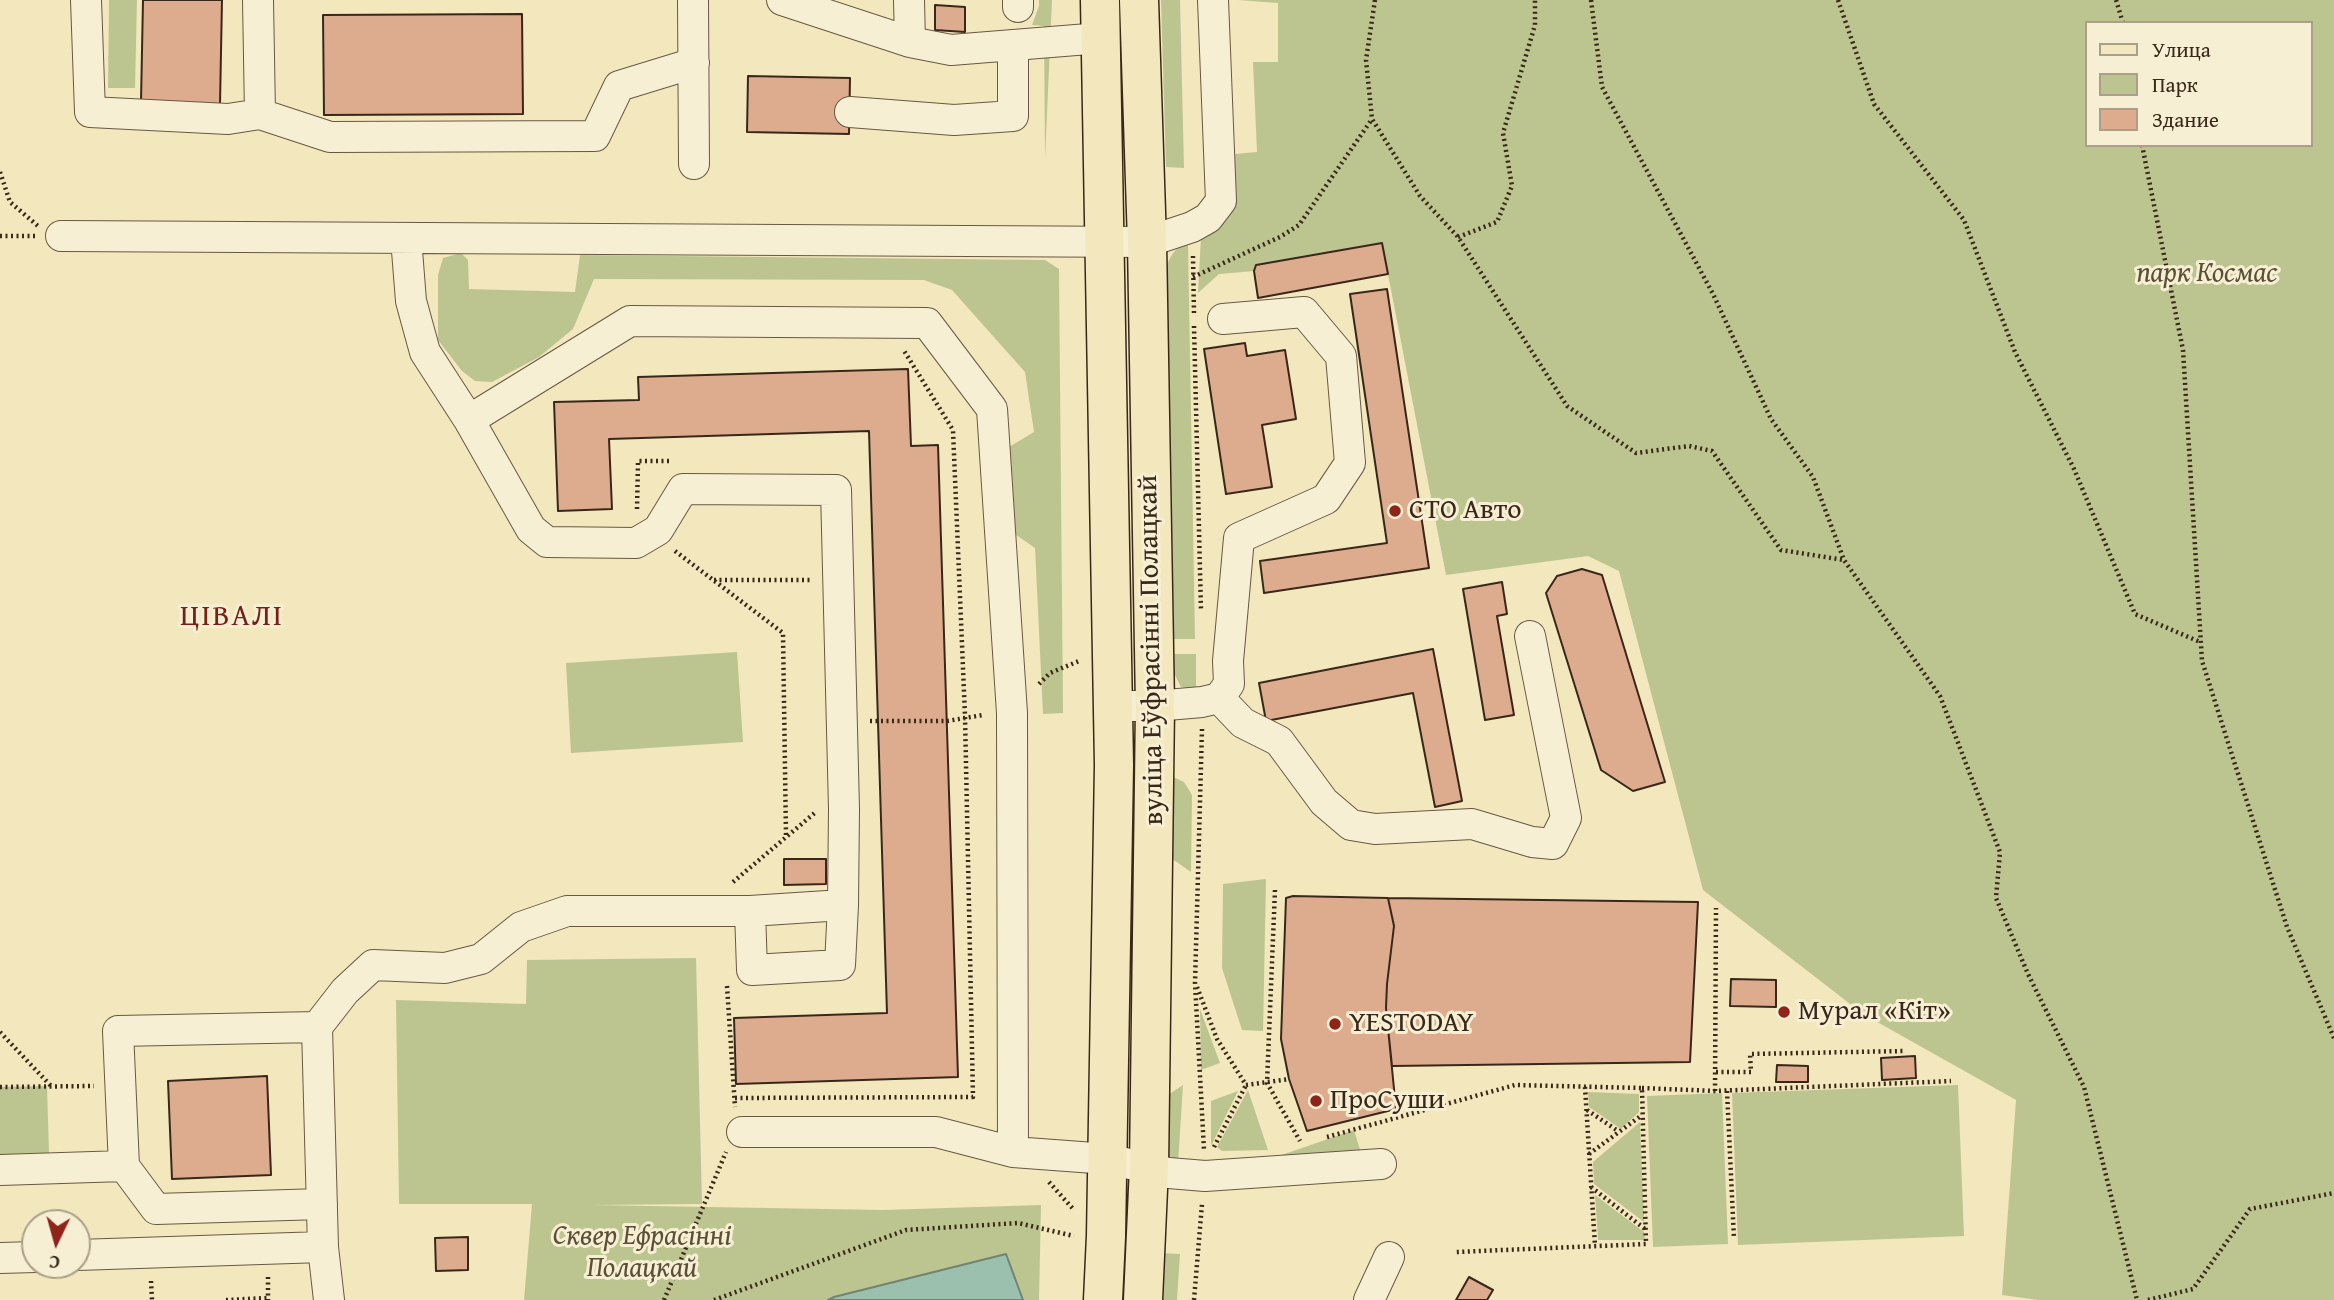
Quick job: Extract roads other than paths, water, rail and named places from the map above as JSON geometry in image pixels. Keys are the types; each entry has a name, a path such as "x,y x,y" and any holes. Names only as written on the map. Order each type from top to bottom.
{"main road":[{"name":"вуліца Еўфрасінні Полацкай","path":"1100,0 1114,765 1108,1159 1103,1300"},
{"name":"вуліца Еўфрасінні Полацкай","path":"1139,0 1155,706 1149,1167 1143,1300"}],"lane":[{"path":"86,0 90,113 228,118 261,114 330,137 596,136 618,86 694,62"},
{"path":"258,0 261,114"},
{"path":"693,0 694,164"},
{"path":"782,0 910,42 951,50 1101,38"},
{"path":"909,0 910,42"},
{"path":"61,236 1146,242 1208,218 1221,201 1213,0"},
{"path":"850,112 954,120 1013,116 1013,45"},
{"path":"407,238 411,301 425,352 469,420 531,529 547,542 636,543 658,530 683,489 836,490 844,809 840,965 752,970 750,911"},
{"path":"1113,706 1155,706 1210,700 1229,684 1228,661 1239,538 1326,499 1350,463 1341,356 1304,312 1223,319"},
{"path":"469,420 630,321 927,323 992,409 1012,713 1013,1152"},
{"path":"1210,700 1243,723 1279,741 1324,802 1350,825 1375,829 1472,824 1532,842 1553,844 1566,818 1530,636"},
{"path":"329,1300 323,1247 317,1027 345,990 373,965 445,968 481,960 521,927 567,911 750,911 843,905"},
{"path":"317,1027 118,1031 124,1166 156,1209 322,1204"},
{"path":"742,1132 936,1132 1013,1152 1108,1159 1169,1173 1205,1176 1381,1164"},
{"path":"0,1170 124,1166"},
{"path":"91,1255 323,1247"},
{"path":"0,1258 21,1257"},
{"path":"1368,1300 1389,1257"}],"place":[{"name":"СТО Авто","path":"1395,511"},
{"name":"Мурал «Кіт»","path":"1784,1012"},
{"name":"YESTODAY","path":"1335,1024"},
{"name":"ПроСуши","path":"1316,1101"}],"district":[{"name":"ЦІВАЛІ","path":"232,617"}],"park label":[{"name":"парк Космас","path":"2207,274"},
{"name":"Сквер Ефрасінні Полацкай","path":"642,1253"}]}
